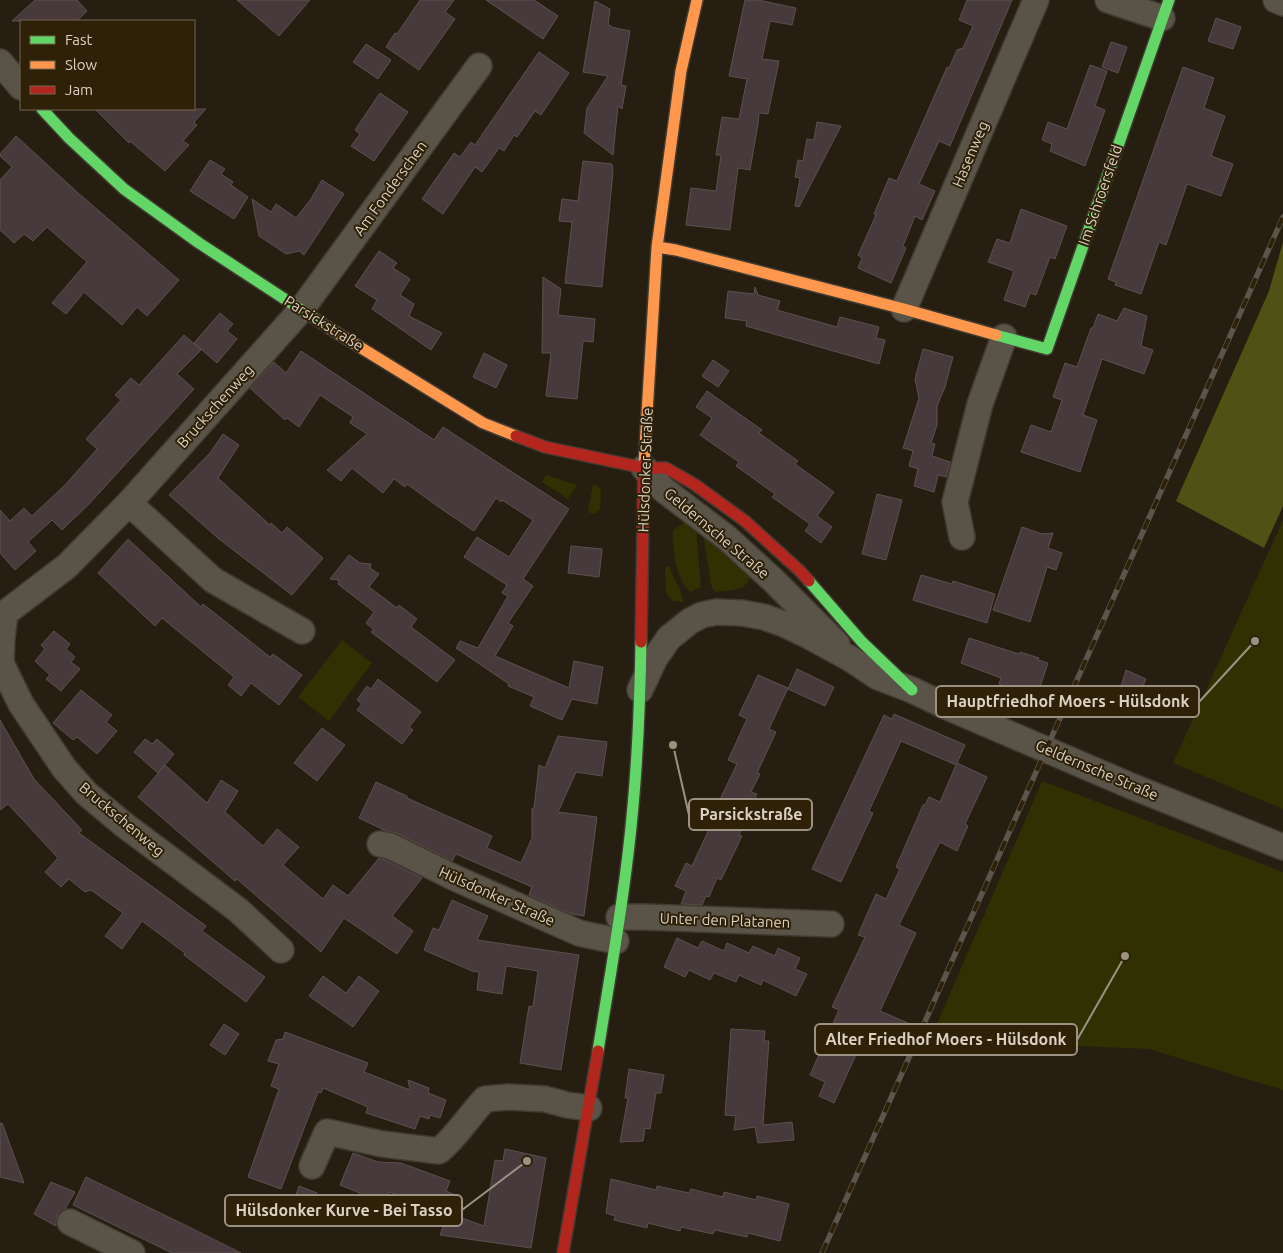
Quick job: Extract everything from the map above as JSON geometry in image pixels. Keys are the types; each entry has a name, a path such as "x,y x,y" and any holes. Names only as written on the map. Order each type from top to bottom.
{"street":[{"name":"Hülsdonker Straße","path":"563,1253 589,1108 617,929 633,806 640,690 644,468 657,247 681,70 697,0"},
{"name":"Hasenweg","path":"904,309 1036,0"},
{"path":"1108,0 1165,9"},
{"path":"1276,0 1283,3"},
{"name":"Im Schroersfeld","path":"657,247 676,250 904,309 1047,349 1165,9"},
{"path":"0,62 20,85"},
{"name":"Am Fonderschen","path":"301,310 479,66"},
{"name":"Parsickstraße","path":"43,110 69,138 124,189 199,243 301,310 482,423 545,447 644,468"},
{"name":"Bruckschenweg","path":"281,950 238,910 122,824 86,793 64,768 21,704 1,663 3,615 67,566 129,503 301,310"},
{"path":"962,537 955,502 980,404 1004,337"},
{"name":"Geldernsche Straße","path":"644,468 664,490 726,538 774,581 851,659"},
{"name":"Geldernsche Straße","path":"644,468 666,468 694,484 745,521 800,571 862,642 912,690"},
{"path":"129,503 213,580 302,631"},
{"name":"Geldernsche Straße","path":"640,690 655,658 669,638 690,621 702,615 716,612 742,612 784,624 851,659 878,677 912,690 1131,786 1283,847"},
{"name":"Hülsdonker Straße","path":"380,844 390,846 455,878 579,933 617,929"},
{"name":"Unter den Platanen","path":"617,929 645,917 831,924"},
{"path":"312,1166 327,1132 382,1144 439,1151 453,1139 471,1114 485,1099 508,1097 545,1099 589,1108"},
{"path":"70,1222 132,1253"}],"shaded area":[{"path":"1283,242 1283,506 1264,548 1176,501 1269,291"},
{"path":"546,475 577,485 568,499 542,482"},
{"path":"593,484 597,485 601,491 600,510 594,514 588,512"},
{"path":"1283,520 1283,809 1173,763"},
{"path":"687,521 696,528 701,587 690,592 678,571 673,538 673,530"},
{"path":"702,527 750,573 749,579 743,587 715,592 711,585"},
{"path":"669,566 683,602 673,601 668,596 665,567"},
{"path":"342,640 372,663 329,721 298,697"},
{"path":"1042,781 1283,872 1283,1090 1149,1049 930,1040"}],"building":[{"path":"35,0 77,0 87,11 78,20 12,21"},
{"path":"237,0 310,0 279,36"},
{"path":"420,0 454,0 445,12 455,19 419,70 386,47"},
{"path":"486,0 534,0 558,16 543,39"},
{"path":"745,0 758,0 796,8 792,25 770,21 762,59 779,61 768,114 759,113 750,170 738,168 730,230 686,225 691,188 716,191 721,155 716,155 722,117 739,119 747,79 729,76"},
{"path":"967,0 1012,0 950,146 939,141 919,184 935,191 922,220 915,216 903,246 906,248 891,283 858,268 862,258 858,255 876,215 874,214 889,178 897,181 947,67 949,68 957,50 963,48 973,26 959,20"},
{"path":"595,1 610,9 608,25 630,31 621,85 626,86 622,109 618,106 613,155 584,133 587,108 608,76 583,72"},
{"path":"1216,18 1241,27 1233,49 1208,41"},
{"path":"1111,42 1127,47 1118,73 1102,67"},
{"path":"366,44 391,60 378,79 353,62"},
{"path":"539,52 569,73 541,115 535,111 517,137 514,135 504,151 499,148 482,172 475,167 443,214 422,199 454,153 460,157 471,142 475,145"},
{"path":"1090,65 1107,71 1095,106 1105,110 1085,166 1050,151 1052,144 1042,140 1048,122 1067,129"},
{"path":"1183,67 1214,78 1204,108 1225,116 1211,156 1233,164 1221,196 1187,184 1166,245 1159,242 1141,294 1115,285 1116,282 1108,279"},
{"path":"380,93 408,112 374,161 351,146 360,134 355,130"},
{"path":"206,109 194,122 197,125 183,141 189,145 165,171 130,141 129,143 96,110"},
{"path":"817,122 841,126 799,207 795,206 800,178 795,177 798,160 803,161 807,139 814,140"},
{"path":"16,136 77,192 179,280 147,316 137,307 122,325 84,292 66,314 52,303 87,262 47,227 33,241 24,234 14,243 0,230 0,180 12,167 0,154"},
{"path":"210,160 225,169 221,174 233,182 231,185 248,197 234,219 190,191"},
{"path":"583,161 612,164 613,171 602,287 565,283 572,222 559,221 562,199 578,201"},
{"path":"322,180 344,194 304,255 299,251 286,254 259,236 252,199 271,212 276,204 296,218 311,199"},
{"path":"1021,209 1067,226 1055,259 1050,257 1036,295 1030,293 1025,307 1004,300 1014,271 988,262 997,239 1010,243"},
{"path":"379,251 397,263 393,268 410,279 400,295 414,304 409,316 442,333 431,350 372,309 377,300 355,286"},
{"path":"543,277 561,289 558,315 595,319 593,342 583,341 577,399 546,396 551,353 542,353"},
{"path":"755,287 758,295 780,301 777,310 837,327 840,317 879,327 876,338 885,340 879,364 746,326 747,321 725,318 728,291 754,294"},
{"path":"1124,308 1147,316 1141,346 1153,350 1144,374 1102,359 1083,415 1097,420 1080,472 1021,452 1031,425 1051,432 1062,400 1053,397 1065,363 1077,367 1098,314 1117,321"},
{"path":"220,313 233,324 227,331 237,339 217,363 194,343"},
{"path":"184,335 201,350 177,374 194,389 90,503 62,530 52,520 28,542 36,551 15,570 0,553 0,510 10,521 24,508 32,516 65,485 97,449 86,439 121,400 115,395 131,378 139,385"},
{"path":"923,349 953,357 945,387 937,406 937,425 931,443 935,444 932,456 950,462 946,477 938,475 934,492 914,486 918,469 909,466 913,451 903,448 919,398 915,379"},
{"path":"301,351 434,440 443,427 569,509 523,579 533,586 508,623 513,626 495,656 569,688 574,661 603,667 597,704 572,699 562,720 530,706 534,697 508,686 509,684 456,648 460,641 478,648 508,596 502,593 507,585 464,557 477,537 509,557 533,520 496,498 474,531 407,484 405,487 394,479 383,493 352,468 341,481 327,470 367,434 350,423 353,417 320,395 299,427 287,418 285,420 250,388 274,362 286,373"},
{"path":"484,353 507,365 496,388 473,377"},
{"path":"713,360 729,371 718,387 702,376"},
{"path":"707,391 762,430 759,433 798,461 795,464 834,492 817,516 832,527 821,543 805,531 810,524 772,497 775,494 736,466 739,462 700,435 712,418 696,407"},
{"path":"223,434 239,445 218,478 270,525 271,523 282,533 287,527 323,558 292,595 219,539 169,495 210,453"},
{"path":"877,494 902,500 886,560 862,554"},
{"path":"1022,527 1042,534 1053,533 1048,548 1062,553 1056,570 1047,567 1030,622 993,610"},
{"path":"128,539 201,607 203,604 270,657 273,654 302,675 279,705 251,683 241,696 228,685 234,677 162,618 155,626 98,573"},
{"path":"571,546 602,549 599,577 568,573"},
{"path":"349,555 360,563 371,564 370,568 379,574 369,587 397,608 399,605 417,619 411,627 455,660 437,682 371,632 374,630 366,623 374,612 338,584 339,580 330,579"},
{"path":"921,575 952,584 953,581 995,594 987,623 913,600"},
{"path":"54,631 70,644 66,649 75,657 71,662 80,669 61,691 46,679 50,675 35,661 45,649 41,645"},
{"path":"969,638 1019,654 1020,652 1039,658 1038,660 1048,663 1037,696 1010,690 1011,688 999,684 1001,678 961,663"},
{"path":"797,669 834,687 825,706 788,689"},
{"path":"1126,670 1146,679 1135,704 1118,696"},
{"path":"758,675 788,688 769,729 776,732 757,773 760,774 751,792 757,794 739,835 742,836 721,880 717,878 709,897 706,896 702,905 681,904 686,891 675,886 686,863 692,866 712,823 709,822 737,764 728,760 747,719 739,715"},
{"path":"378,679 421,712 409,727 413,730 402,744 357,710 362,704 357,700 367,686 371,689"},
{"path":"81,690 112,715 106,722 117,731 97,754 77,737 73,740 53,723"},
{"path":"894,714 965,745 957,763 987,777 965,824 968,826 957,851 940,842 899,925 916,933 880,1011 908,1023 898,1050 865,1035 834,1103 819,1096 825,1082 810,1075 839,1010 832,1007 865,937 858,935 876,894 886,899 900,869 896,867 923,805 925,805 929,797 940,802 956,765 901,741 869,811 873,813 841,882 812,869 884,715 892,719"},
{"path":"0,720 34,779 82,830 79,833 206,926 202,931 265,977 246,1002 142,921 122,949 105,936 123,913 91,890 85,892 69,879 61,887 45,872 58,858 8,804 0,810"},
{"path":"322,728 345,745 317,781 294,763"},
{"path":"558,736 607,742 602,776 576,772 558,812 597,817 584,916 571,914 529,895 532,887 456,854 452,861 396,833 386,831 359,818 376,782 492,836 487,848 521,863 532,838 532,809 534,808 539,765 545,768"},
{"path":"145,739 152,744 157,739 174,754 158,773 134,752"},
{"path":"165,765 207,803 221,780 238,791 225,812 263,846 277,829 299,847 283,865 323,899 333,885 348,896 379,858 422,878 392,916 413,931 397,954 344,918 321,952 138,797"},
{"path":"452,900 488,916 477,940 579,955 561,1070 520,1063 529,1006 533,1007 538,971 506,966 502,994 477,990 479,972 472,971 424,950 433,928 439,930"},
{"path":"677,938 698,948 702,941 724,951 727,943 749,953 753,946 775,956 778,948 800,958 795,969 807,974 796,996 763,980 761,985 739,975 736,982 714,973 710,980 689,970 685,977 664,967"},
{"path":"323,976 346,993 359,976 379,991 353,1027 309,996"},
{"path":"224,1024 239,1034 225,1055 210,1045"},
{"path":"731,1029 765,1031 764,1041 769,1041 763,1125 792,1122 794,1140 758,1143 755,1127 734,1130 736,1116 725,1115"},
{"path":"285,1032 368,1063 364,1072 410,1090 408,1080 429,1088 428,1093 446,1100 440,1118 430,1115 429,1119 420,1116 415,1129 366,1113 368,1107 323,1088 321,1093 318,1092 281,1189 248,1177 279,1089 271,1086 279,1064 268,1061 276,1040 283,1039"},
{"path":"629,1069 664,1075 661,1093 656,1093 650,1129 645,1128 643,1141 620,1142 628,1098 625,1098"},
{"path":"0,1123 2,1123 24,1183 0,1177"},
{"path":"505,1149 546,1158 531,1248 440,1235 448,1213 484,1226 495,1160 503,1161"},
{"path":"353,1153 378,1162 401,1163 450,1181 446,1191 455,1195 448,1213 389,1192 384,1206 358,1197 360,1193 340,1185"},
{"path":"86,1177 241,1253 172,1253 73,1205"},
{"path":"611,1179 656,1190 657,1186 689,1193 691,1189 723,1197 724,1192 756,1200 757,1196 789,1204 780,1241 748,1233 747,1237 715,1230 713,1234 681,1227 680,1231 648,1223 647,1228 614,1220 615,1216 606,1213"},
{"path":"51,1182 75,1192 65,1209 57,1215 56,1226 34,1214"},
{"path":"299,1186 317,1193 309,1214 292,1207"}],"railway":[{"path":"822,1253 1283,217"}],"traffic: fast":[{"path":"996,335 1047,349 1169,0"},
{"path":"43,110 69,138 124,189 199,243 329,328"},
{"path":"809,581 862,642 912,690"},
{"path":"598,1051 618,929 630,837 635,786 641,642"}],"traffic: slow":[{"path":"644,464 657,247 681,71 697,0"},
{"path":"657,247 676,250 904,309 996,335"},
{"path":"329,328 483,423 516,436"}],"traffic: jam":[{"path":"516,436 545,447 644,468 666,468 694,484 745,521 809,581"},
{"path":"641,642 644,464"},
{"path":"563,1253 598,1051"}],"place":[{"name":"Hauptfriedhof Moers - Hülsdonk","path":"1255,641"},
{"name":"Parsickstraße","path":"673,745"},
{"name":"Alter Friedhof Moers - Hülsdonk","path":"1125,956"},
{"name":"Hülsdonker Kurve - Bei Tasso","path":"527,1161"}]}
